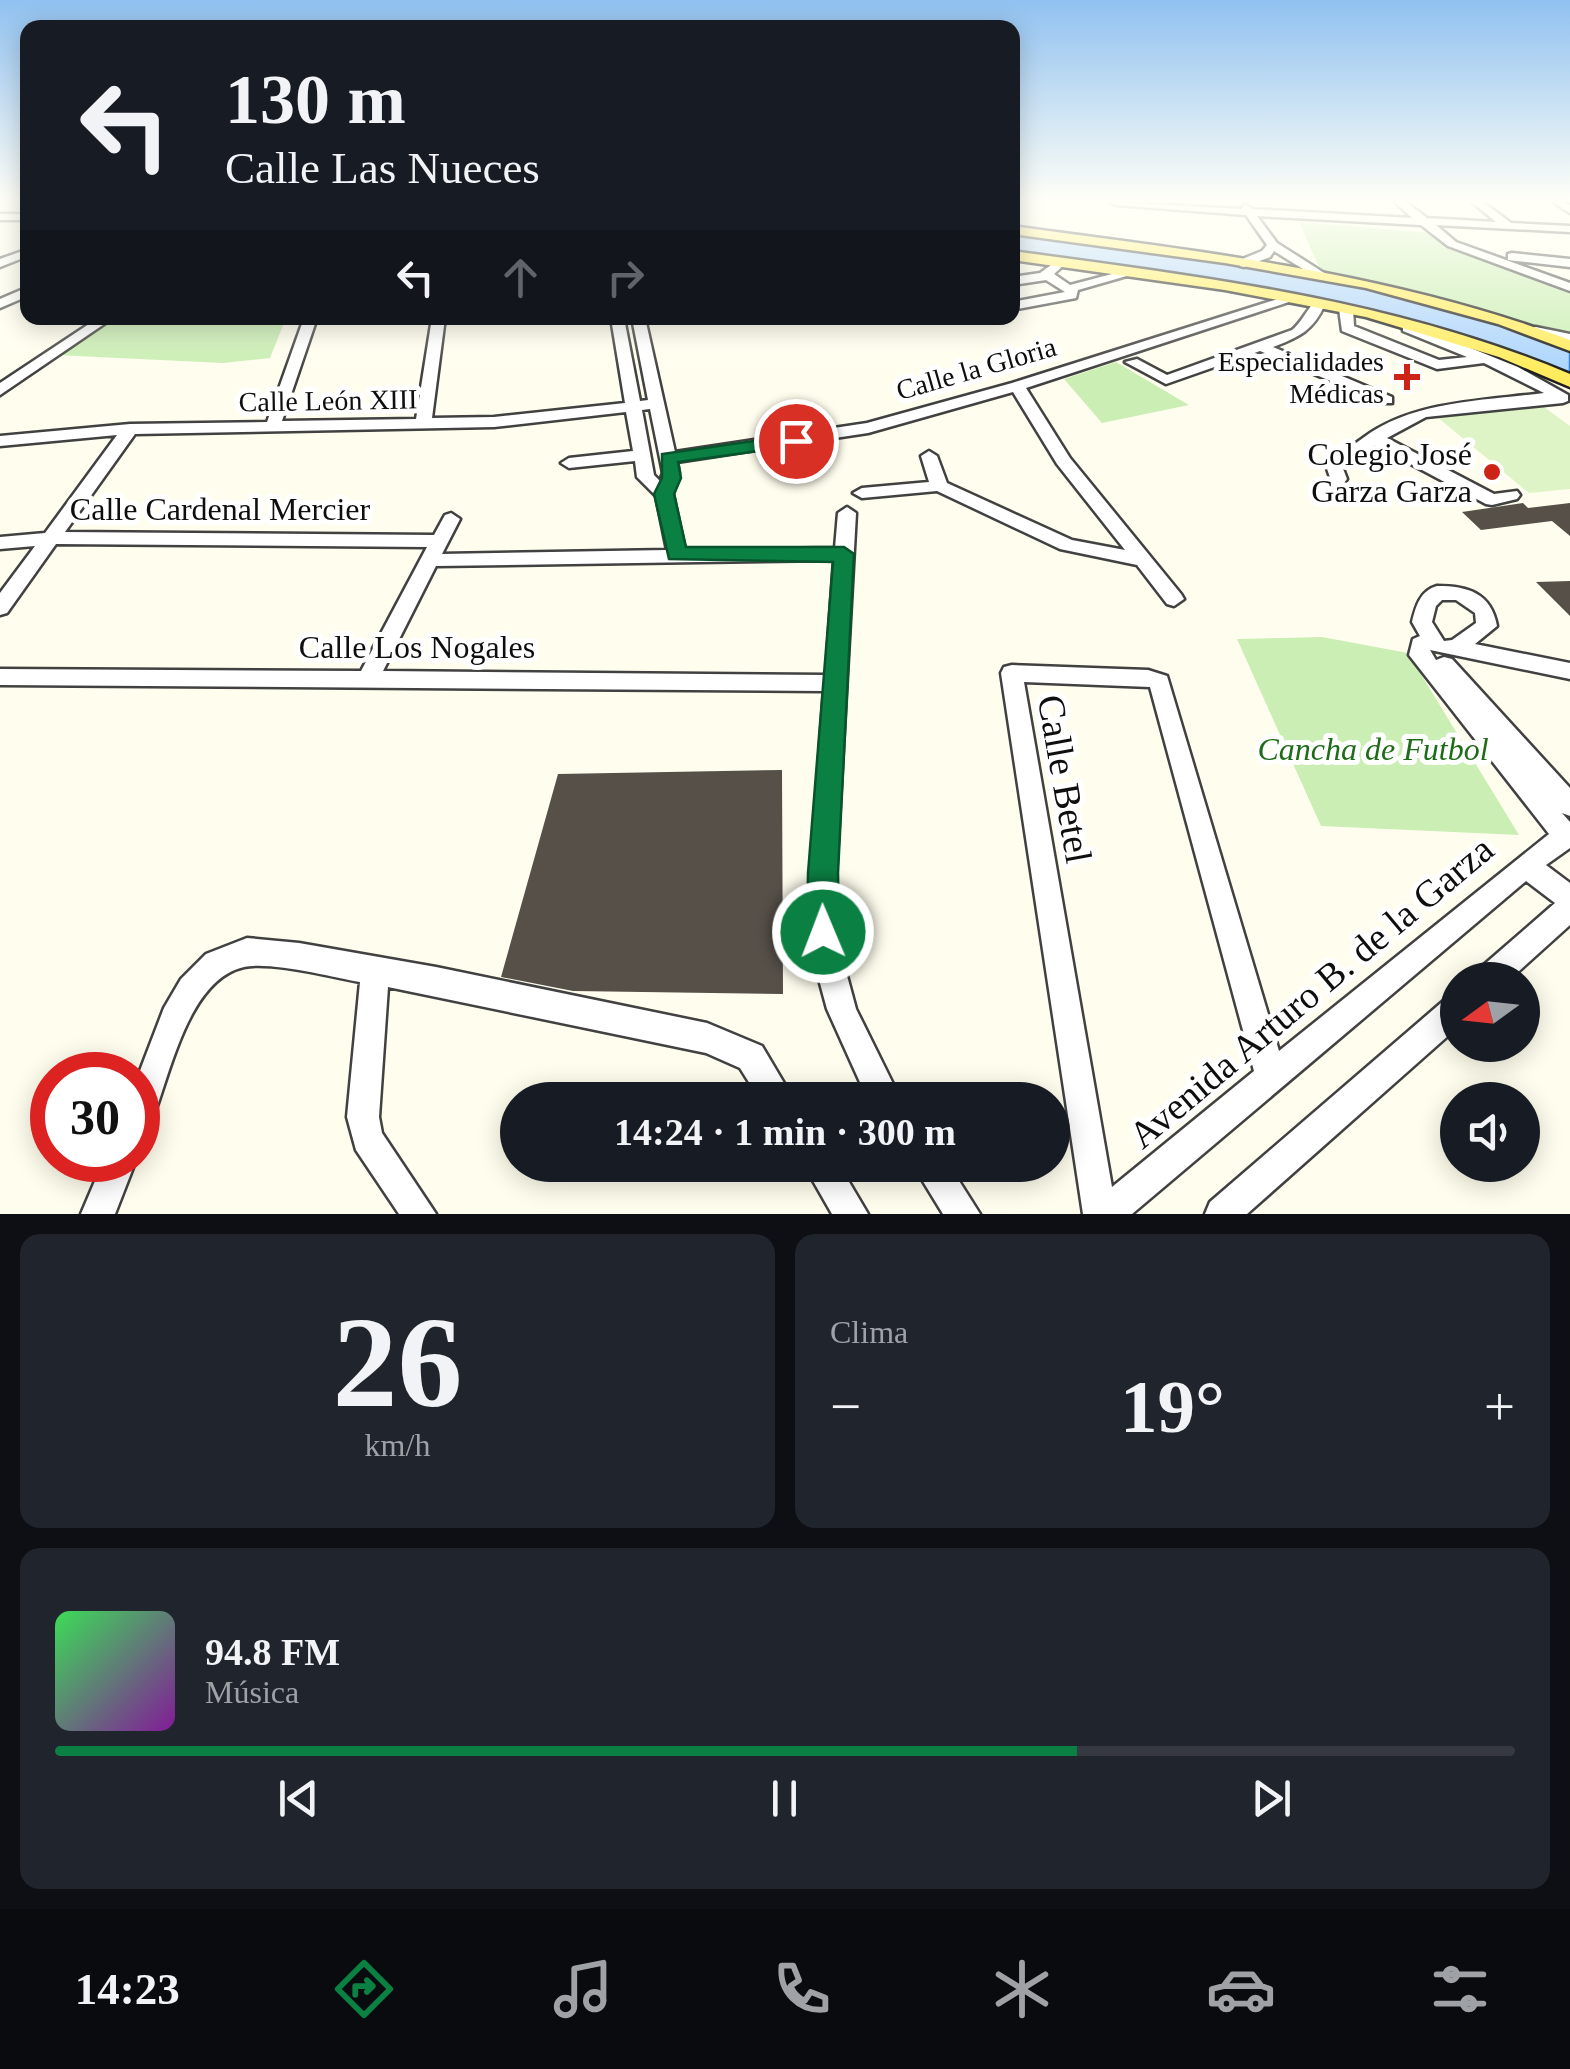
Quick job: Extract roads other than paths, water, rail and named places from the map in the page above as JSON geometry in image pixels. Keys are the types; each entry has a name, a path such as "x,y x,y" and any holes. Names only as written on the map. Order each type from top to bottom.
{"main road":[{"path":"1037,259 1292,299 1443,331 1511,354 1566,393"},
{"path":"1213,259 1428,298 1570,346"}],"street":[{"path":"1244,263 1255,259"},
{"path":"1295,259 1323,276"},
{"path":"1498,259 1570,287"},
{"path":"1521,259 1570,263"},
{"path":"1048,276 1060,262"},
{"path":"1020,304 1071,294 1072,290 1131,274"},
{"path":"1020,280 1048,276 1072,290"},
{"name":"Calle la Gloria","path":"668,458 842,434 1017,386 1292,299"},
{"path":"1132,362 1166,380 1264,348 1305,328 1318,304"},
{"path":"1511,354 1486,358 1446,366 1417,359 1347,328 1355,311 1486,358 1566,393"},
{"path":"0,390 96,325"},
{"path":"272,426 308,325"},
{"path":"422,424 437,325"},
{"path":"618,325 648,481 664,494 677,554"},
{"path":"640,325 672,478 664,494"},
{"path":"1536,332 1570,338"},
{"path":"1264,348 1386,400"},
{"path":"1017,386 1058,454 1174,599"},
{"path":"1338,480 1334,466 1340,457 1372,436 1429,411 1566,393"},
{"name":"Calle León XIII","path":"0,442 130,429 523,420 656,404"},
{"path":"0,608 130,429"},
{"path":"1372,436 1492,500 1511,494"},
{"path":"569,463 642,455"},
{"path":"929,456 938,486"},
{"path":"876,1082 851,1034 825,954 821,912 844,554 855,503 938,486 1067,544 1142,560"},
{"path":"368,678 451,519"},
{"name":"Calle Cardenal Mercier","path":"0,543 52,538 435,551 844,554"},
{"path":"1568,834 1420,655 1436,645 1570,671"},
{"path":"1436,645 1434,654 1570,805"},
{"name":"Calle Betel","path":"1103,1214 1012,673 1148,678 1159,682 1271,1078"},
{"name":"Calle Los Nogales","path":"0,677 834,682"},
{"name":"Avenida Arturo B. de la Garza","path":"1103,1214 1568,834"},
{"path":"1526,865 1570,899"},
{"path":"1508,962 1570,908"},
{"path":"160,1056 174,1018 191,989 216,964 247,952 376,970 707,1038 751,1058 766,1082"},
{"path":"376,970 363,1117 367,1139 419,1214"},
{"path":"1222,1214 1440,1023"},
{"path":"98,1214 111,1182"},
{"path":"831,1182 851,1214"},
{"path":"941,1182 963,1214"}],"water":[{"path":"1037,259 1214,259 1394,290 1570,346 1570,381 1438,331 1368,313"}],"place":[{"name":"Especialidades Médicas","path":"1407,377"},
{"name":"Colegio José Garza Garza","path":"1492,472"}],"park label":[{"name":"Cancha de Futbol","path":"1373,749"}]}
